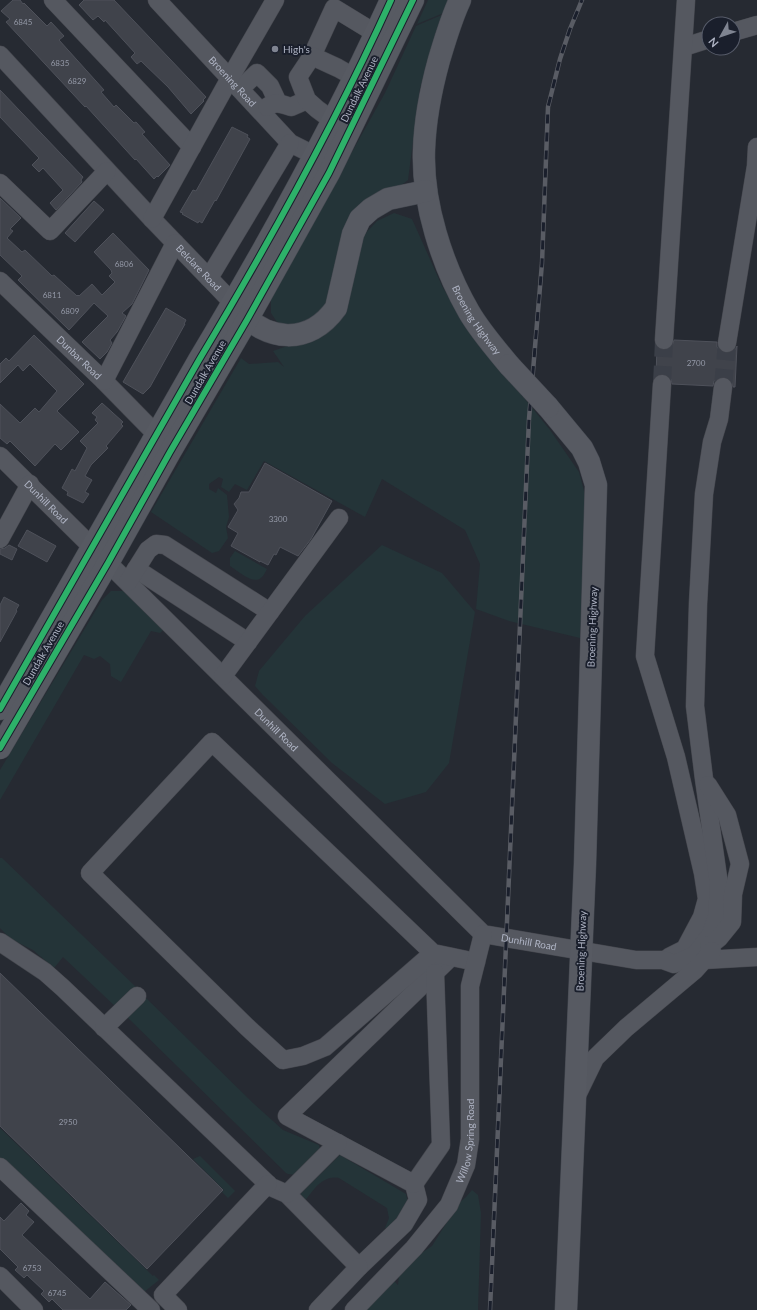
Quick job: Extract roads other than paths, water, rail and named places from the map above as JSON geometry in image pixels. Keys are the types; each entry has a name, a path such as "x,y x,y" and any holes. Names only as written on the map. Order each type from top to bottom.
{"main road":[{"name":"Dundalk Avenue","path":"0,748 247,320 329,172 385,37 391,0"},
{"name":"Dundalk Avenue","path":"0,709 233,303 314,155 354,77 413,0"},
{"name":"Broening Highway","path":"460,0 443,47 431,88 424,150 426,191 436,235 457,289 470,313 487,338 509,365 548,407 582,448 589,462 596,485 585,864 566,1310"},
{"name":"Belclare Road","path":"233,303 247,320 266,331 284,336 313,330 329,318 336,308 353,234 360,219 371,209 388,199 426,191"}],"street":[{"path":"53,0 192,147"},
{"name":"Broening Road","path":"157,0 290,143 314,155"},
{"path":"152,219 192,147 235,84 275,0"},
{"path":"664,340 686,0"},
{"path":"332,120 317,110 307,100 298,77 312,56 334,8 385,37"},
{"path":"741,30 757,25"},
{"path":"684,47 701,42"},
{"name":"Belclare Road","path":"0,55 152,219 233,303"},
{"path":"312,56 354,77"},
{"path":"235,84 256,74 270,86 278,103"},
{"path":"261,111 271,104 278,103 291,107 307,100"},
{"path":"209,278 290,143"},
{"path":"726,343 756,166 757,147"},
{"path":"0,183 50,231 107,171"},
{"path":"104,381 175,243"},
{"name":"Dunbar Road","path":"0,281 104,381 157,435"},
{"path":"576,1098 595,1058 626,1028 695,970 695,955 707,899 703,873 676,757 645,656 662,384"},
{"path":"695,955 711,934 717,916 719,884 695,706 698,604 704,494 712,442 719,418 723,387"},
{"name":"Dunhill Road","path":"0,456 30,484 108,563 132,576 223,676 484,934 636,960 663,960 674,964 695,955"},
{"path":"0,539 30,484"},
{"path":"223,676 339,518"},
{"path":"248,642 132,576 148,550 156,544 165,545 270,612"},
{"path":"433,953 325,1047 303,1056 283,1060 247,1027 90,873 212,742 433,953 476,962"},
{"path":"695,955 719,938 732,922 733,894 740,864 727,816 704,779"},
{"name":"Willow Spring Road","path":"354,1310 414,1248 449,1205 466,1165 470,1139 470,986 484,934"},
{"path":"0,942 45,972 63,988 271,1187 287,1194 359,1266"},
{"path":"695,955 757,957"},
{"path":"318,1310 359,1266 404,1224 418,1200 414,1184 287,1116 451,957"},
{"path":"414,1184 442,1145 435,973"},
{"path":"104,1028 136,996"},
{"path":"287,1194 338,1143"},
{"path":"0,1167 151,1310"},
{"path":"178,1310 163,1295 268,1184"},
{"path":"0,1276 34,1310"}],"tunnel":[{"path":"662,384 664,340"},
{"path":"723,387 727,343"}],"railway":[{"path":"490,1310 529,419 542,263 548,107 560,59 582,0"}],"place":[{"name":"High's","path":"275,49"}]}
